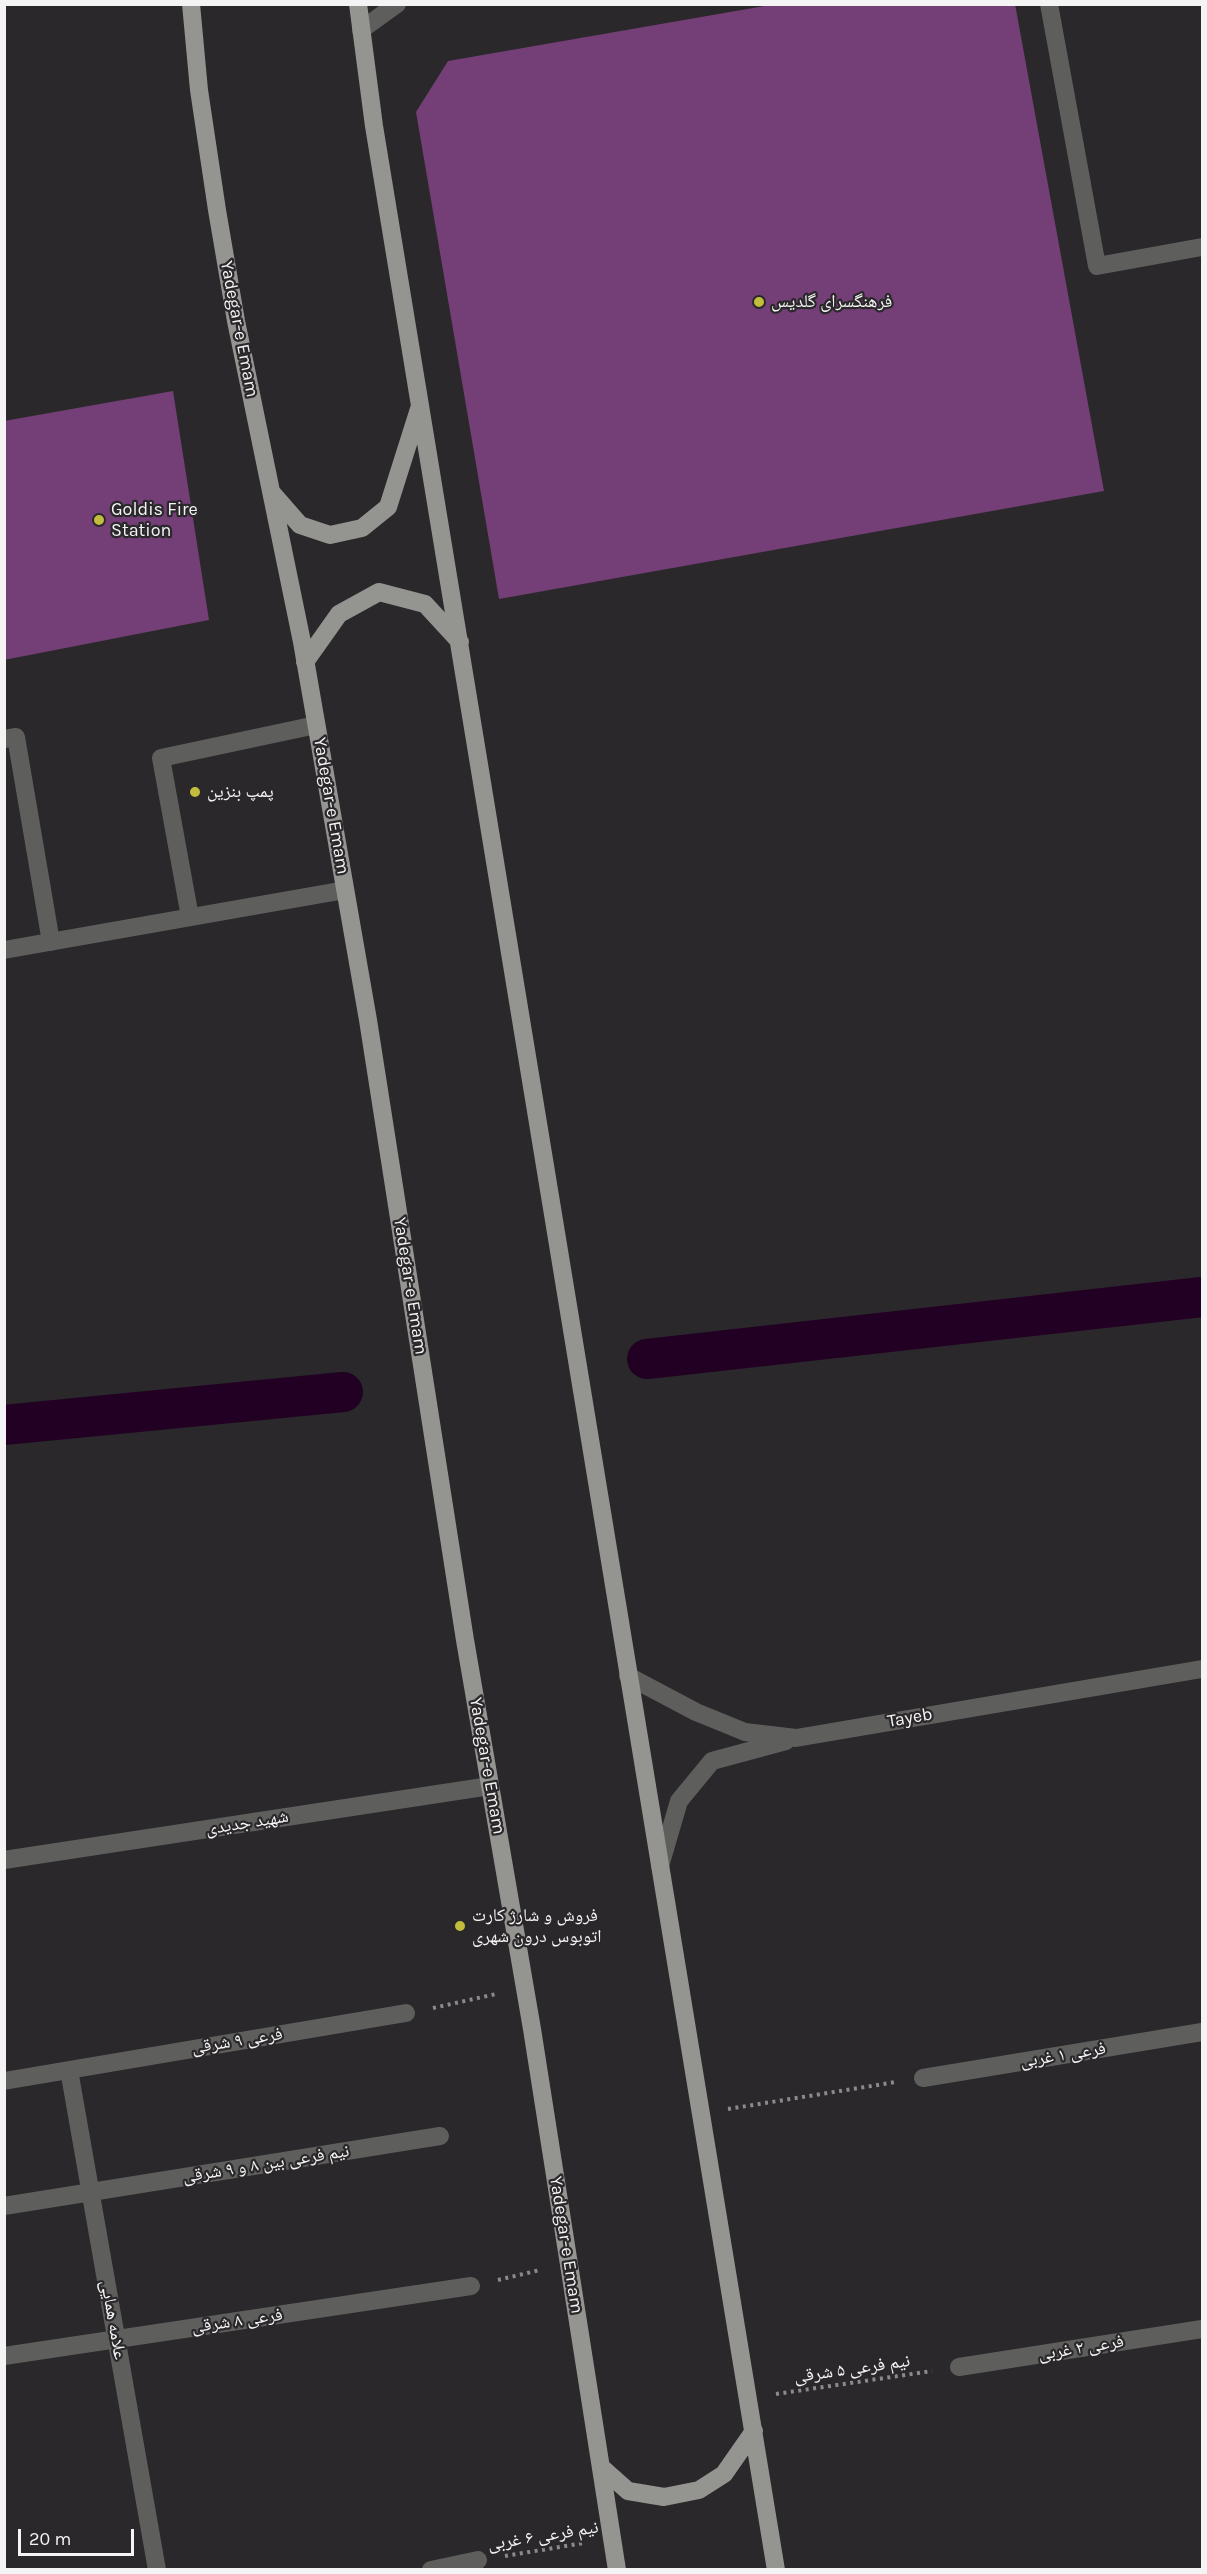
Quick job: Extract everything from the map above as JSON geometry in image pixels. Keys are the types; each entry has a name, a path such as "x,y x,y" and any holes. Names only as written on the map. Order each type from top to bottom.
{"main road":[{"name":"Yadegar-e Emam","path":"191,4 199,90 219,221 236,321 305,662 345,890 490,1786 525,1988 617,2570"},
{"path":"358,4 374,126 776,2570"},
{"path":"271,492 300,525 330,535 362,528 388,507 420,405"},
{"path":"305,662 339,614 379,592 426,604 460,642"},
{"path":"601,2467 628,2491 664,2497 699,2490 724,2474 754,2431"}],"street":[{"path":"361,30 397,4"},
{"path":"1049,4 1097,266 1203,247"},
{"path":"190,917 161,758 316,725"},
{"path":"4,739 16,737 51,942"},
{"path":"4,950 345,890"},
{"name":"Tayeb","path":"628,1676 696,1712 745,1732 796,1738 1203,1669"},
{"path":"660,1866 679,1802 712,1761 796,1738"},
{"name":"شهید جدیدی","path":"4,1860 490,1786"},
{"name":"فرعی ۹ شرقی","path":"4,2081 406,2013"},
{"name":"فرعی ۱ غربی","path":"923,2078 1203,2032"},
{"name":"علامه همایی","path":"69,2070 157,2570"},
{"name":"نیم فرعی بین ۸ و ۹ شرقی","path":"4,2206 440,2136"},
{"name":"فرعی ۸ شرقی","path":"4,2356 471,2286"},
{"name":"فرعی ۲ غربی","path":"959,2367 1203,2330"},
{"path":"431,2570 478,2560"}],"path":[{"path":"406,2013 525,1988"},
{"path":"702,2114 923,2078"},
{"path":"471,2286 569,2264"},
{"name":"نیم فرعی ۵ شرقی","path":"749,2397 959,2367"},
{"name":"نیم فرعی ۶ غربی","path":"478,2560 612,2538"}],"building":[{"name":"فرهنگسرای گلدیس","path":"776,4 1015,4 1104,491 499,599 416,112 448,61"},
{"name":"Goldis Fire Station","path":"173,391 209,620 4,660 4,421"}],"waterway":[{"path":"647,1359 1202,1297"},
{"path":"4,1425 343,1392"}],"place":[{"name":"فرهنگسرای گلدیس","path":"759,302"},
{"name":"Goldis Fire Station","path":"99,520"},
{"name":"پمپ بنزین","path":"195,792"},
{"name":"فروش و شارژ کارت اتوبوس درون شهری","path":"460,1926"}]}
